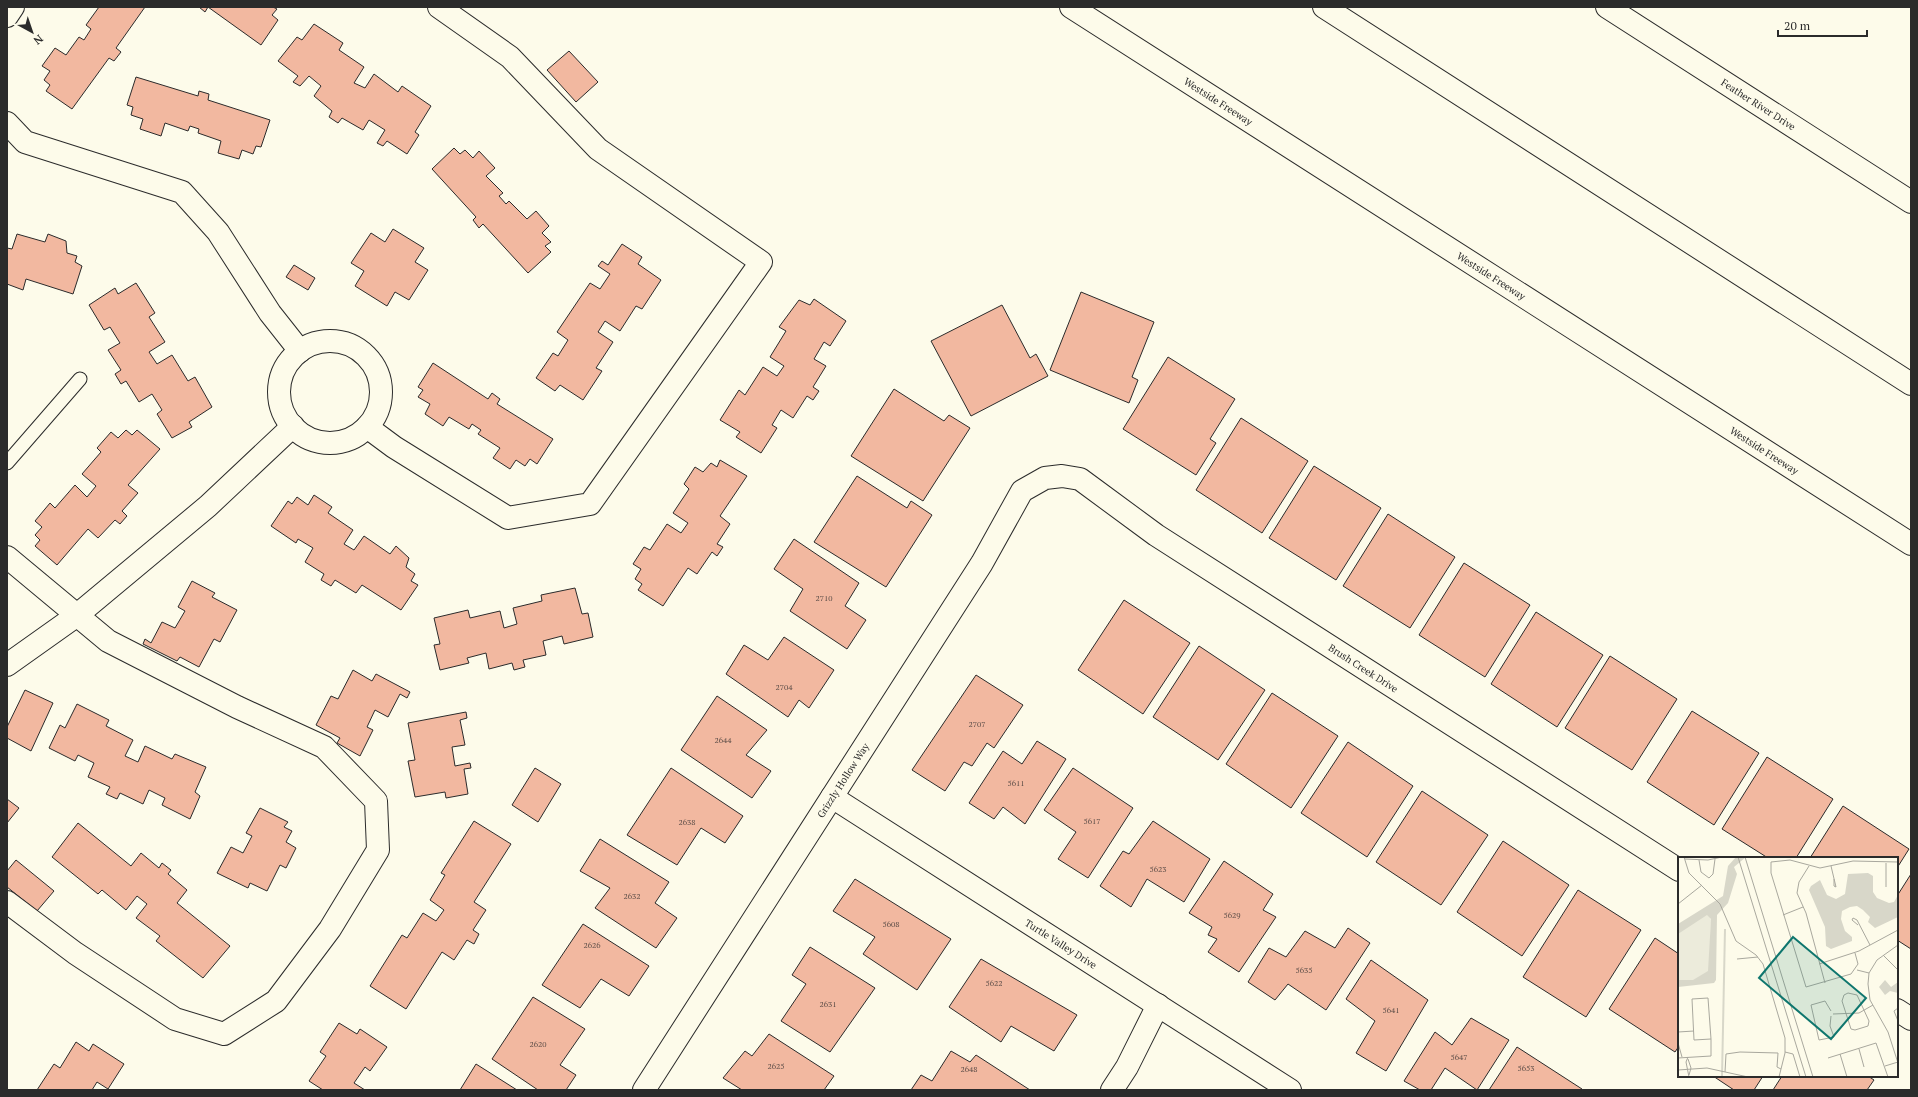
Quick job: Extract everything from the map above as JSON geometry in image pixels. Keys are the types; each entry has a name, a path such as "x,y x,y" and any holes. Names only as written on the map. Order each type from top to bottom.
{"main road":[{"path":"7,16 13,7"},
{"path":"367,427 394,447 508,518 590,504 761,262 598,149 510,57 440,7"},
{"name":"Westside Freeway","path":"1071,7 1911,544"},
{"path":"1324,7 1911,384"},
{"name":"Feather River Drive","path":"1607,7 1911,202"},
{"path":"7,123 25,142 182,192 218,232 270,313 300,351"},
{"path":"331,341 348,344 362,352 374,365 380,380 381,397 377,413 367,427 354,437 338,442 321,442 306,437 292,426 283,412 279,396 281,379 288,364 300,351 315,343 331,341"},
{"path":"7,665 76,616 208,506 292,426"},
{"name":"Brush Creek Drive","path":"1045,478 1062,476 1080,479 1156,535 1678,869"},
{"name":"Grizzly Hollow Way","path":"644,1090 982,563 1022,490 1045,478"},
{"path":"7,557 76,616 108,641 237,707 324,747 376,802 378,850 330,929 276,1001 224,1034 175,1019 75,953 7,902"},
{"name":"Turtle Valley Drive","path":"832,797 1290,1090"},
{"path":"1112,1090 1127,1067 1158,1005"},
{"path":"1898,1011 1911,1019"}],"lane":[{"path":"7,463 80,379"}],"building":[{"path":"99,7 145,7 116,48 121,52 114,61 109,58 72,109 46,91 50,85 44,80 50,71 42,66 55,48 66,55 79,37 84,40 91,29 86,25"},
{"path":"199,7 208,7 205,12"},
{"path":"208,7 273,7 277,9 272,15 278,20 261,45"},
{"path":"314,24 343,43 339,50 364,67 354,83 365,88 374,74 398,92 402,86 431,106 415,132 419,135 407,154 387,141 383,146 377,143 385,130 369,120 363,130 342,118 338,123 329,117 332,111 314,96 321,86 309,76 300,86 293,82 298,76 278,61 297,37 302,40"},
{"path":"569,51 598,82 576,102 547,70"},
{"path":"136,77 198,96 199,91 209,94 208,100 270,120 261,147 256,146 253,154 242,150 239,159 218,153 221,141 198,133 199,129 190,126 188,131 165,123 161,136 140,129 143,119 131,115 133,107 127,105"},
{"path":"454,148 460,154 465,150 473,158 479,151 495,168 486,176 503,193 499,196 506,204 509,201 527,219 536,211 549,226 542,233 551,242 545,246 551,252 528,273 483,224 479,228 473,220 476,217 432,169"},
{"path":"393,229 424,248 415,262 428,270 409,300 395,292 387,306 355,286 364,271 351,263 371,233 385,242"},
{"path":"17,234 45,242 48,234 66,241 67,253 77,256 75,262 82,266 73,294 26,279 23,290 7,284 7,248 12,249"},
{"path":"622,244 642,257 638,264 661,280 642,309 636,306 620,331 605,321 598,332 613,342 596,368 602,371 583,400 560,385 555,391 536,378 553,353 558,356 568,340 557,332 590,283 600,289 610,274 598,266 602,261 608,265"},
{"path":"294,265 315,278 308,290 286,277"},
{"path":"136,283 155,313 149,317 165,342 149,352 157,364 172,355 188,381 195,377 212,407 189,422 192,427 172,438 157,414 162,410 152,394 139,402 126,381 121,384 115,374 121,370 108,350 120,343 110,327 104,330 89,305 115,288 118,294"},
{"path":"1081,292 1154,322 1132,377 1138,380 1129,403 1050,370"},
{"path":"814,299 846,321 830,346 824,342 814,359 826,366 813,387 819,391 813,400 807,396 793,418 781,410 772,425 777,428 761,453 736,437 740,432 720,420 739,390 745,395 763,367 777,376 784,366 770,357 786,331 779,327 799,300 810,305"},
{"path":"1002,305 1030,358 1036,354 1048,376 971,416 931,341"},
{"path":"1168,357 1235,399 1210,439 1216,443 1196,475 1123,429"},
{"path":"433,363 488,399 492,393 500,399 497,404 553,439 537,464 530,459 525,466 516,460 510,469 493,458 500,448 478,434 481,430 472,424 469,429 449,417 443,426 425,414 430,404 418,397 423,390 418,387"},
{"path":"894,389 944,421 949,415 970,428 923,501 851,456"},
{"path":"1241,418 1308,461 1262,533 1196,490"},
{"path":"126,430 132,435 137,430 160,449 128,485 138,493 122,511 127,516 120,524 115,520 98,538 88,529 57,565 35,546 40,540 35,535 42,527 35,521 50,503 55,508 75,485 87,497 96,486 82,474 101,452 97,448 111,432 118,438"},
{"path":"720,460 747,476 720,516 730,524 717,544 723,547 717,556 712,552 697,574 688,568 663,606 638,590 642,584 635,579 641,569 633,564 644,547 650,550 667,524 681,533 688,523 673,513 689,489 684,484 695,467 703,472 711,463 717,467"},
{"path":"1314,466 1381,508 1336,580 1269,538"},
{"path":"857,476 907,508 911,501 932,515 886,587 814,542"},
{"path":"314,495 332,507 328,513 353,530 344,544 354,550 364,536 390,554 396,546 409,558 406,567 415,574 411,581 418,585 401,610 362,585 356,593 335,580 331,586 321,580 324,574 305,562 313,548 298,539 296,543 271,526 288,501 292,504 297,497 308,505"},
{"path":"1388,514 1455,557 1410,628 1343,586"},
{"path":"794,539 859,583 845,606 866,620 847,649 790,611 803,589 774,569"},
{"path":"1464,563 1530,605 1485,677 1419,635"},
{"path":"192,581 215,593 212,597 237,610 220,642 214,639 199,667 180,657 177,661 143,644 145,639 151,643 162,622 175,628 185,611 178,607"},
{"path":"575,588 582,614 588,613 593,637 564,644 562,636 543,641 546,655 523,660 525,667 514,670 512,663 489,669 486,653 467,658 469,663 440,670 434,645 440,644 434,618 468,610 470,618 500,611 504,628 517,624 513,608 542,601 541,595"},
{"path":"1124,600 1190,643 1143,714 1078,670"},
{"path":"1536,612 1603,655 1557,727 1491,684"},
{"path":"784,637 834,670 809,708 799,700 788,717 726,674 744,645 768,660"},
{"path":"1199,646 1265,690 1218,760 1153,717"},
{"path":"1610,656 1677,699 1632,770 1565,728"},
{"path":"353,670 372,681 376,674 410,692 407,698 400,694 388,717 375,710 367,727 373,730 360,756 337,743 340,738 316,725 331,696 338,699"},
{"path":"976,675 1023,705 994,748 987,743 972,766 964,762 945,791 912,770"},
{"path":"25,690 53,703 31,751 7,738 7,727"},
{"path":"1272,693 1338,736 1291,808 1226,764"},
{"path":"717,696 767,730 746,755 771,771 752,798 681,750"},
{"path":"77,704 109,720 106,726 133,740 125,756 138,762 145,746 172,759 175,754 206,767 195,792 200,796 190,819 162,805 165,798 149,790 143,804 120,793 117,799 106,794 110,787 88,777 94,763 78,755 75,761 49,748 60,725 65,728"},
{"path":"1692,711 1759,753 1714,825 1647,782"},
{"path":"466,712 467,718 460,720 465,745 452,747 455,766 470,763 471,768 464,769 468,794 446,798 445,792 415,797 408,761 415,760 408,723"},
{"path":"1037,741 1066,759 1025,824 1003,807 994,819 969,803 1003,751 1022,764"},
{"path":"1348,742 1413,786 1367,857 1301,813"},
{"path":"1767,757 1833,799 1797,857 1766,857 1722,829"},
{"path":"535,768 561,784 538,822 512,805"},
{"path":"671,768 743,816 725,843 701,828 677,865 627,835"},
{"path":"1073,768 1133,808 1088,878 1058,859 1076,832 1044,810"},
{"path":"1422,791 1488,835 1441,905 1376,862"},
{"path":"7,799 19,808 7,823"},
{"path":"1843,806 1909,849 1898,866 1898,857 1811,857"},
{"path":"260,808 288,822 284,827 292,831 286,842 296,848 286,868 280,865 267,891 250,883 248,888 217,873 231,847 243,853 252,836 246,833"},
{"path":"474,821 511,844 474,902 486,910 473,930 479,934 474,944 467,940 454,960 442,952 406,1009 370,986 402,935 407,938 423,913 436,921 444,910 430,900 445,875 441,873"},
{"path":"1153,821 1210,859 1184,902 1147,879 1131,907 1100,886 1123,851 1129,854"},
{"path":"78,823 131,866 141,853 159,868 162,863 171,870 168,874 187,890 177,903 230,946 203,978 156,941 160,936 136,918 147,904 137,896 126,910 102,890 98,894 52,857"},
{"path":"600,839 669,882 655,903 677,918 656,948 595,908 610,888 580,871"},
{"path":"1503,841 1569,885 1522,956 1457,912"},
{"path":"16,860 54,891 37,911 7,887 7,871"},
{"path":"1224,861 1273,894 1263,910 1276,917 1239,972 1208,952 1217,939 1208,935 1212,927 1189,913"},
{"path":"1911,874 1911,949 1898,941 1898,894"},
{"path":"855,879 951,939 917,990 863,954 875,937 833,911"},
{"path":"1578,890 1641,930 1586,1017 1523,977"},
{"path":"583,924 649,966 629,996 601,979 580,1008 542,985"},
{"path":"1348,928 1370,943 1326,1010 1288,984 1275,1000 1248,982 1269,948 1286,957 1305,931 1335,948"},
{"path":"1655,938 1678,953 1678,1048 1675,1052 1609,1009"},
{"path":"810,947 875,988 830,1052 781,1021 806,984 792,975"},
{"path":"981,959 1077,1015 1054,1051 1011,1026 1001,1042 949,1007"},
{"path":"1371,960 1428,1000 1386,1071 1356,1053 1375,1021 1346,999"},
{"path":"533,997 585,1029 560,1065 576,1075 566,1090 538,1090 492,1059"},
{"path":"1471,1018 1509,1040 1477,1090 1445,1068 1431,1090 1420,1090 1404,1081 1435,1032 1452,1045"},
{"path":"339,1023 357,1034 360,1029 387,1047 370,1071 365,1067 354,1083 365,1090 323,1090 309,1081 326,1056 320,1052"},
{"path":"769,1034 834,1076 824,1090 742,1090 723,1078 745,1051 752,1056"},
{"path":"76,1042 89,1051 93,1044 124,1064 108,1089 97,1082 92,1090 37,1090 54,1064 60,1068"},
{"path":"1517,1047 1582,1089 1489,1090"},
{"path":"951,1051 970,1062 976,1055 1030,1090 911,1090 921,1075 932,1081"},
{"path":"476,1064 517,1090 460,1090"},
{"path":"1714,1077 1762,1077 1754,1090 1734,1090"},
{"path":"1781,1077 1870,1077 1874,1080 1867,1090 1773,1090"}]}
